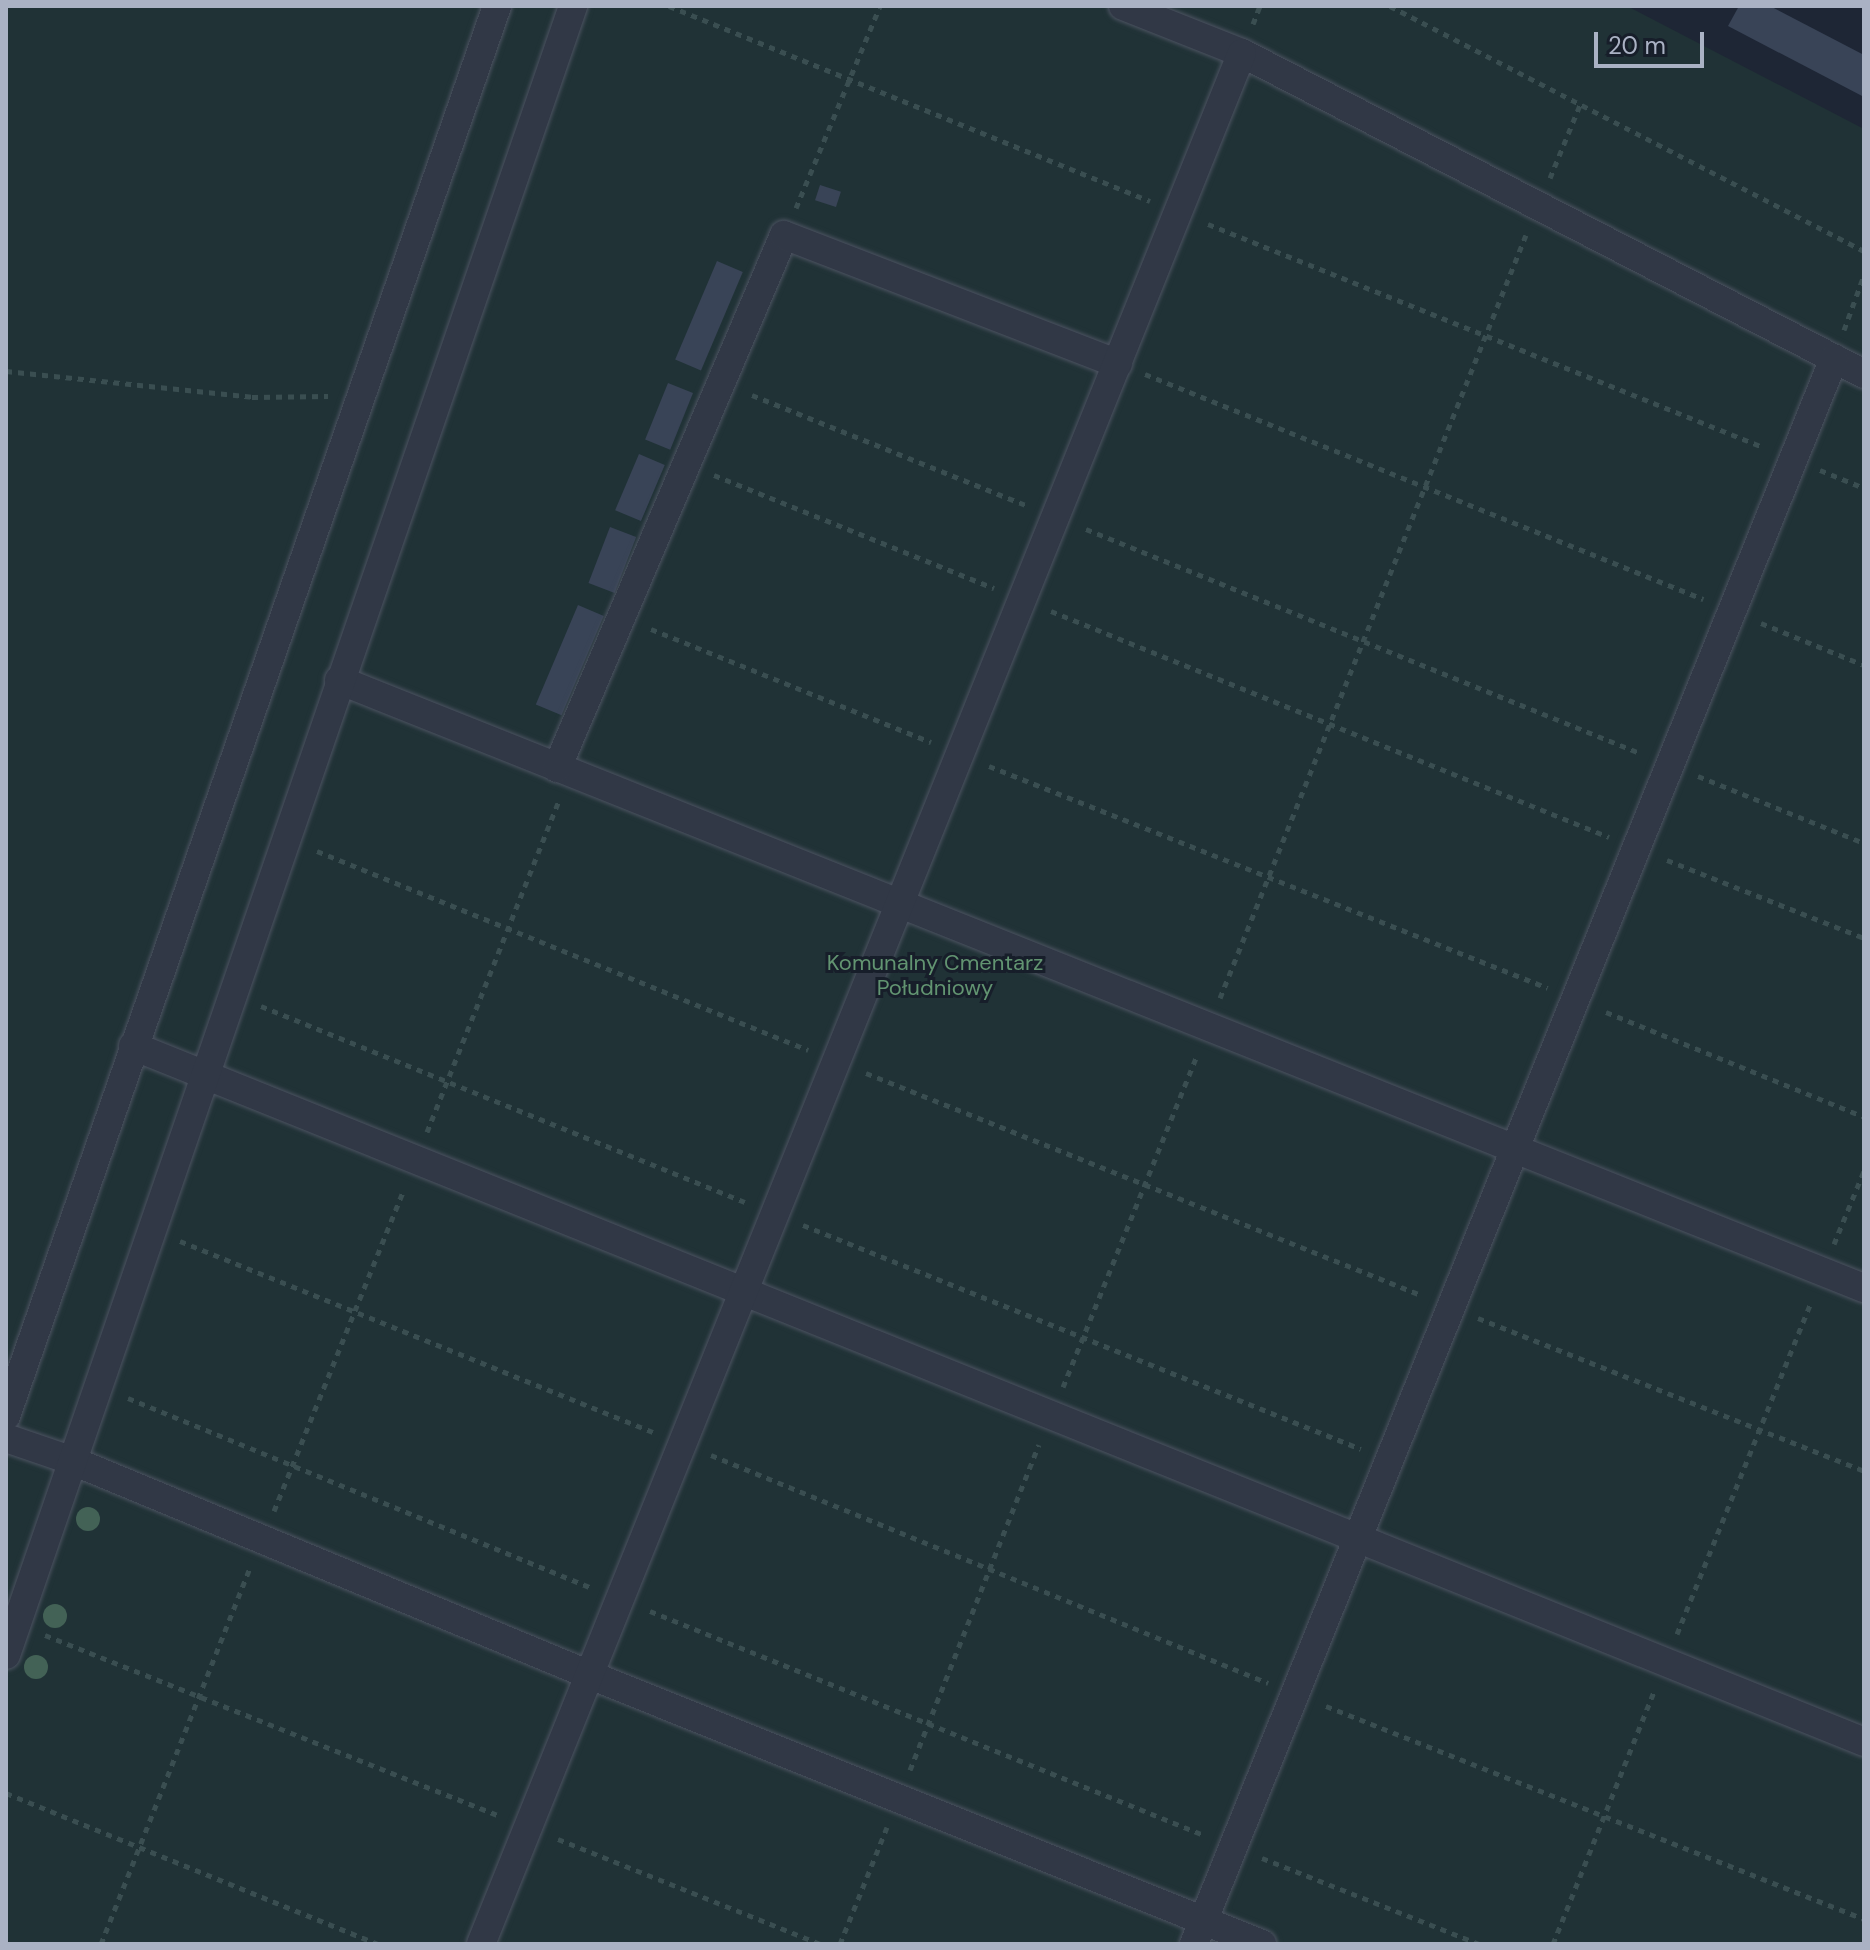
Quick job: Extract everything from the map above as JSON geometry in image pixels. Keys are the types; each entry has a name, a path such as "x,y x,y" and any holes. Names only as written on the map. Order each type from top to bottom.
{"street":[{"path":"6,1416 497,6"},
{"path":"6,1655 208,1072 339,680 449,378 573,6"},
{"path":"1123,6 1242,53 1864,374"},
{"path":"481,1944 1242,53"},
{"path":"563,770 621,617 784,235 1118,364"},
{"path":"1199,1932 1834,358"},
{"path":"339,680 1864,1288"},
{"path":"133,1046 208,1072 1864,1742"},
{"path":"6,1438 73,1461 262,1539 1199,1932 1262,1944"}],"path":[{"path":"669,6 1864,488"},
{"path":"784,235 880,6"},
{"path":"1390,6 1864,251"},
{"path":"1834,358 1864,275"},
{"path":"1118,364 1864,665"},
{"path":"6,371 252,397 361,395"},
{"path":"721,383 1864,843"},
{"path":"687,464 1864,938"},
{"path":"621,617 1864,1117"},
{"path":"101,1944 508,929 563,770"},
{"path":"287,840 1864,1471"},
{"path":"234,995 1391,1461"},
{"path":"1553,1944 1864,1171"},
{"path":"153,1230 1296,1694 1864,1919"},
{"path":"99,1386 621,1600 1479,1944"},
{"path":"17,1624 820,1944"},
{"path":"6,1793 378,1944"}],"green space":[{"name":"Komunalny Cmentarz Południowy","path":"6,6 1627,6 1864,129 1864,1944 6,1944"}],"building":[{"path":"1739,6 1770,6 1864,55 1864,97 1728,26"},
{"path":"820,185 841,192 836,207 815,200"},
{"path":"717,261 743,272 701,370 675,359"},
{"path":"668,383 693,393 670,450 645,440"},
{"path":"639,454 665,465 641,521 615,510"},
{"path":"610,527 636,537 615,593 588,583"},
{"path":"578,605 604,616 562,715 536,704"}]}
